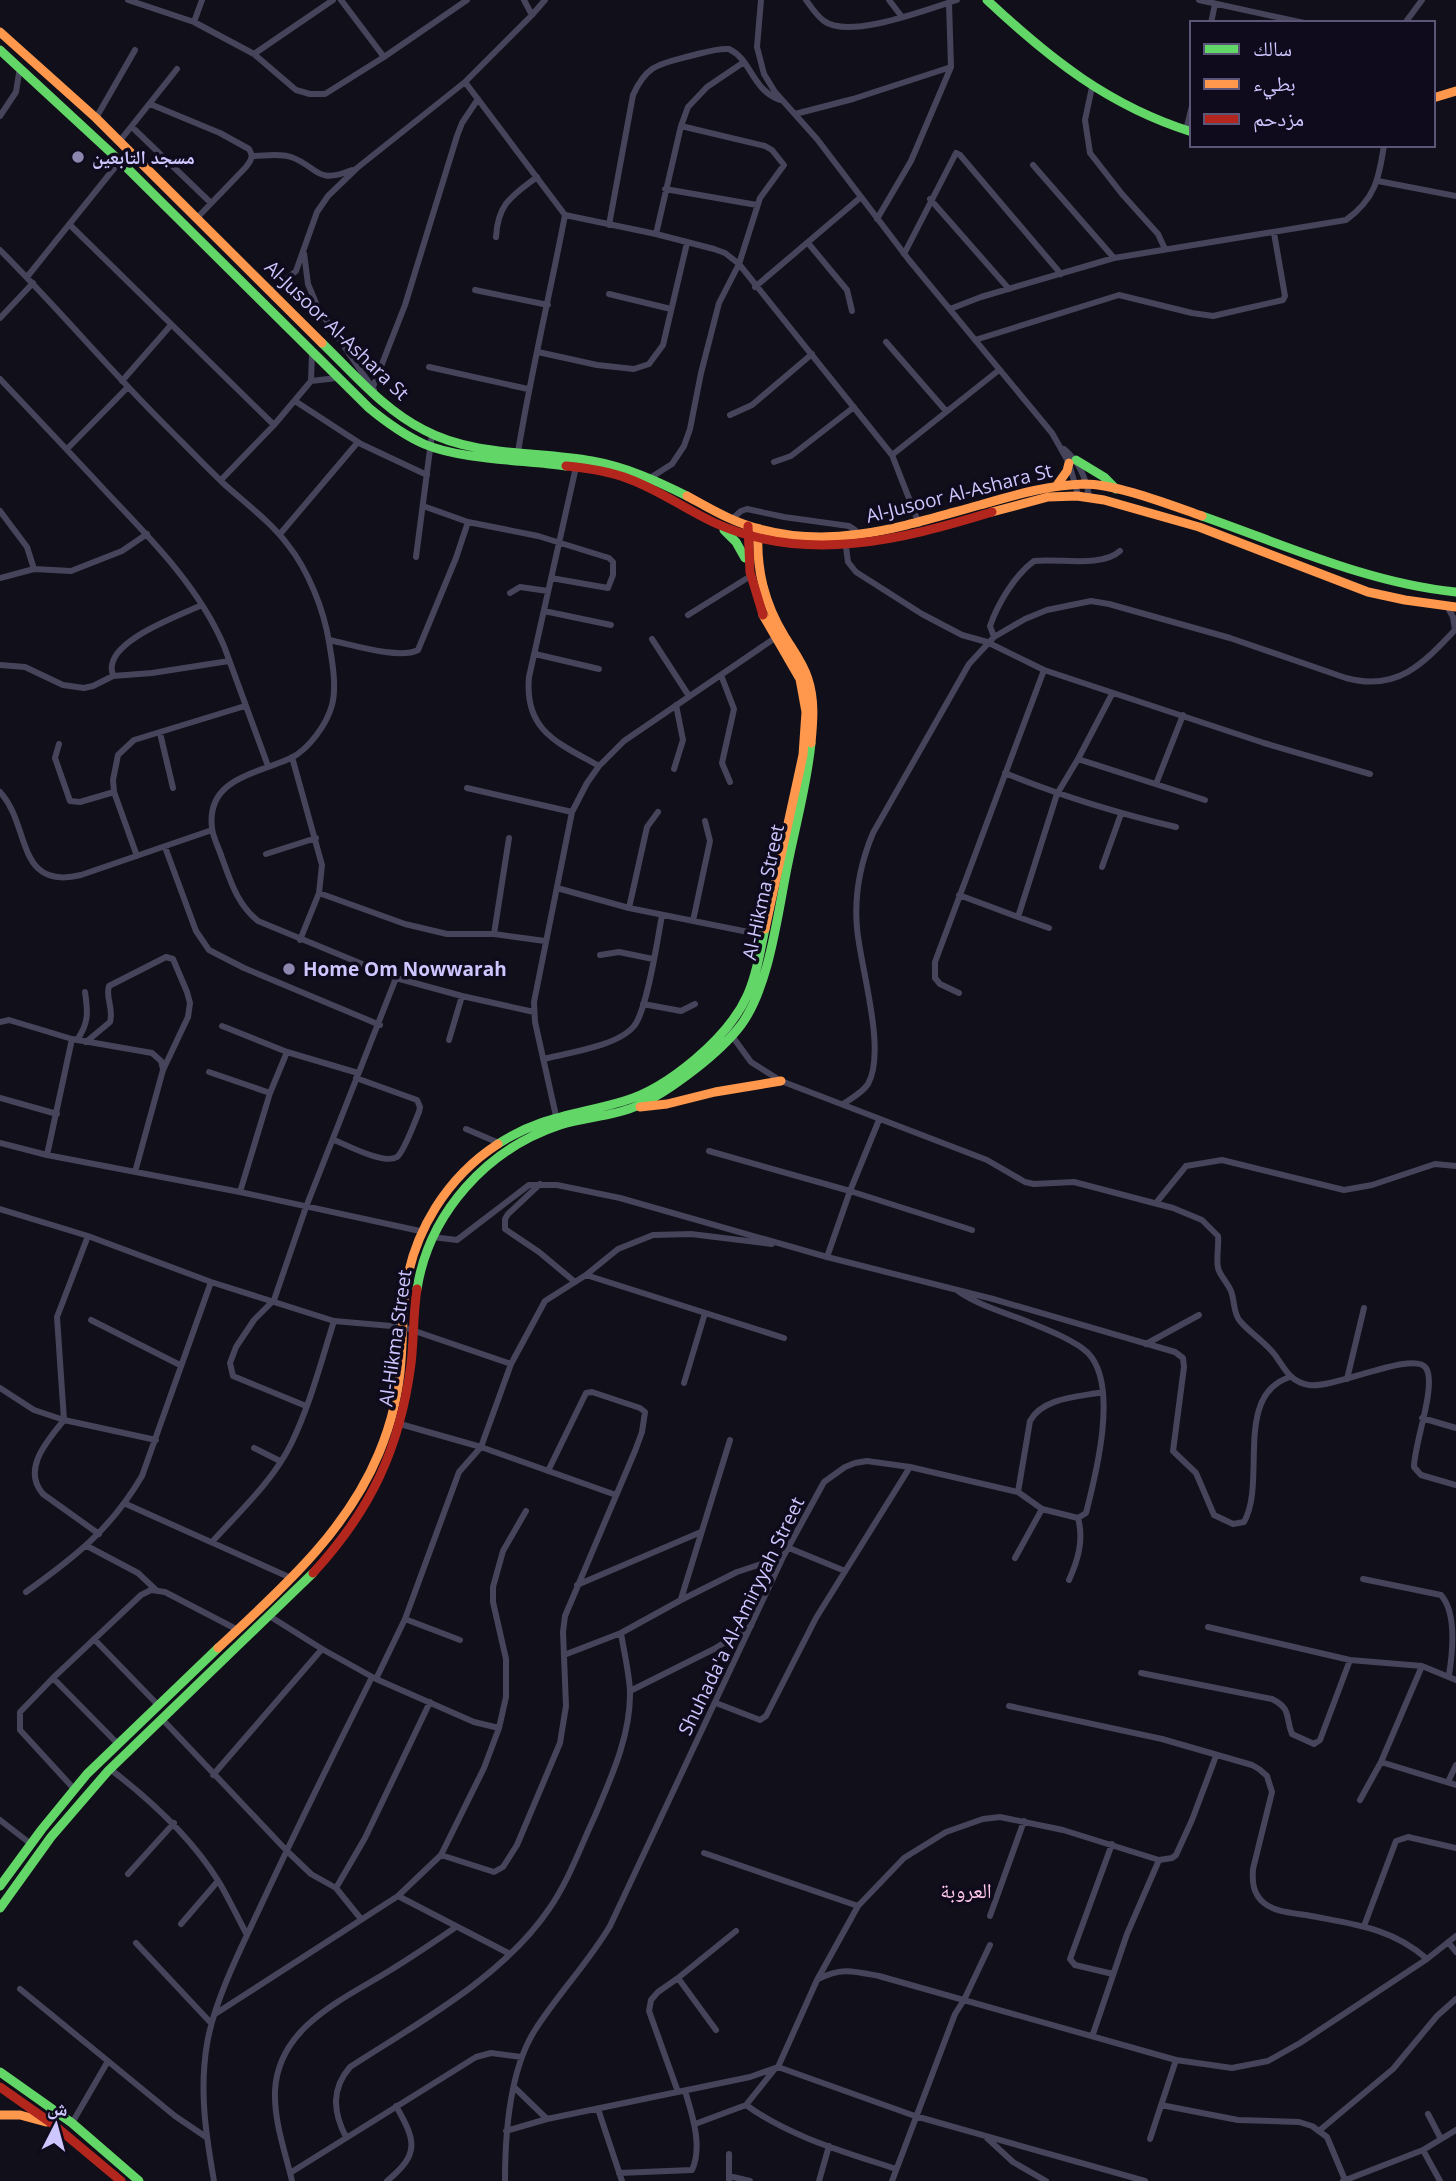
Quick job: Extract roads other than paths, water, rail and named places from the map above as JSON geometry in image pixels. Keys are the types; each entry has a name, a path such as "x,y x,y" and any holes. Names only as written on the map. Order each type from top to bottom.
{"street":[{"path":"128,0 194,22 254,54 296,90 310,94 325,94 467,0"},
{"path":"194,22 202,0"},
{"path":"254,54 333,0"},
{"path":"341,0 384,57"},
{"path":"524,0 532,15"},
{"path":"271,292 296,271 317,212 328,196 357,168 465,82 545,0"},
{"path":"761,0 757,47 764,74 904,254 1073,461 1087,484 1089,496"},
{"path":"806,0 824,21 844,28 902,17 953,1 951,67 916,150 877,219"},
{"path":"890,0 902,17"},
{"path":"988,0 1025,35 1092,87 1120,105 1189,131"},
{"path":"1199,0 1295,21"},
{"path":"1406,21 1422,0"},
{"path":"1211,21 1215,4"},
{"name":"Al-Jusoor Al-Ashara St","path":"0,32 96,118 378,398 432,434 471,445 601,463 650,478 775,542 846,547 867,545 914,535 1034,499 1089,496 1196,526 1368,592 1451,606"},
{"path":"609,225 627,123 638,84 652,69 662,62 729,48 744,62 761,89 783,101"},
{"name":"Al-Jusoor Al-Ashara St","path":"0,51 120,161 337,378 385,421 430,446 576,467 624,477 718,525 753,532 815,536 857,536 919,524 1057,485 1087,484 1116,489 1180,508 1371,576 1416,588 1456,592"},
{"path":"96,118 135,51"},
{"path":"656,234 681,126 688,107 698,96 744,62"},
{"path":"795,114 853,99 951,67"},
{"path":"0,116 16,92 20,68"},
{"path":"119,142 177,69"},
{"path":"465,82 565,215 656,234 725,253 739,264 892,455 919,524"},
{"path":"1092,87 1084,120 1090,153 1158,233 1165,249"},
{"path":"1435,97 1456,91"},
{"path":"373,387 405,305 457,136 478,99"},
{"path":"149,104 220,133 248,149 252,156"},
{"path":"650,478 673,464 684,446 719,303 739,264 760,198 784,165 772,150 681,126"},
{"path":"132,127 211,203"},
{"path":"950,309 961,303 1114,258 1346,220 1363,206 1378,181 1384,147"},
{"path":"904,254 953,156 958,153 1061,274"},
{"path":"252,156 285,155 318,174 330,176 357,168"},
{"path":"196,219 246,167 252,156"},
{"path":"27,277 120,161"},
{"path":"1033,165 1114,258"},
{"path":"496,237 502,206 537,177"},
{"path":"1378,181 1456,196"},
{"path":"666,189 757,205"},
{"path":"755,287 861,197"},
{"path":"930,200 1009,289"},
{"path":"518,452 528,389 565,215"},
{"path":"69,225 274,425"},
{"path":"975,340 1119,295 1213,316 1283,300 1285,296 1274,233"},
{"path":"538,352 597,365 634,369 653,360 663,345 687,243"},
{"path":"808,243 847,290 852,311"},
{"path":"0,250 127,388 280,534 304,572 329,640 334,689 332,707 318,733 292,757 232,782 221,791 214,806 212,830 235,894 243,907 258,921 396,978 534,1012"},
{"path":"304,251 308,284 318,308 378,398"},
{"path":"0,317 33,283"},
{"path":"475,290 548,305"},
{"path":"609,294 671,309"},
{"path":"121,381 171,325"},
{"path":"886,342 946,411"},
{"path":"221,480 274,425 311,381 312,354"},
{"path":"730,415 752,405 812,354"},
{"path":"429,367 528,389"},
{"path":"892,455 999,370"},
{"path":"311,381 337,378"},
{"path":"0,379 147,534 202,605 216,627 268,766"},
{"path":"67,449 127,388"},
{"path":"295,401 358,442 427,475"},
{"path":"774,462 791,456 854,407"},
{"path":"416,557 432,434"},
{"path":"280,534 358,442"},
{"path":"1073,461 1078,495"},
{"path":"1057,485 1073,461"},
{"path":"1073,461 1104,477 1116,489"},
{"path":"576,467 527,695 536,721 555,742 598,765"},
{"path":"423,506 468,522 538,536 609,558 614,564 613,575 607,588 551,578"},
{"path":"732,519 747,509 849,526 855,530 857,536"},
{"path":"0,511 27,547 34,569"},
{"path":"329,640 388,652 409,653 418,650 468,522"},
{"path":"718,525 736,541 752,566 775,542"},
{"name":"Al-Hikma Street","path":"0,1886 75,1790 117,1743 312,1558 347,1512 378,1455 391,1420 397,1394 407,1281 420,1231 446,1191 477,1159 524,1129 556,1116 639,1096 730,1033 747,998 764,935 785,845 807,722 806,700 800,678 762,613 749,577 753,532"},
{"path":"0,578 34,569 71,571 122,551 147,534"},
{"path":"846,547 848,562 856,572 922,614 962,635 987,642 1044,670 1112,694 1370,774"},
{"path":"995,637 990,626 997,610 1021,573 1034,561 1097,560 1114,556 1120,551"},
{"name":"Al-Hikma Street","path":"0,1908 70,1812 110,1769 321,1566 363,1510 388,1460 400,1424 412,1357 416,1295 426,1250 458,1196 483,1170 536,1134 563,1124 635,1108 662,1093 745,1021 767,960 808,764 812,728 812,700 807,676 769,608 752,566"},
{"path":"688,615 749,577"},
{"path":"510,593 520,587 548,591"},
{"path":"843,1104 860,1094 867,1085 873,1066 873,1039 857,930 856,901 865,853 873,833 957,682 987,642 1025,619 1047,610 1091,601 1185,625 1346,678 1378,683 1403,674 1434,652 1455,629 1451,606"},
{"path":"113,676 112,664 124,645 141,633 202,605"},
{"path":"544,611 611,625"},
{"path":"556,1116 534,1012 545,942 572,812 598,765 624,741 775,638"},
{"path":"652,639 689,696"},
{"path":"535,654 599,669"},
{"path":"0,665 25,667 73,687 93,686 113,676 229,662"},
{"path":"959,993 940,984 933,971 1044,670"},
{"path":"721,675 734,709 722,763 730,782"},
{"path":"1018,917 1057,794 1112,694"},
{"path":"674,769 683,740 676,705"},
{"path":"136,856 114,792 115,763 124,748 134,740 245,706"},
{"path":"1156,785 1182,715"},
{"path":"160,733 173,788"},
{"path":"59,744 55,758 70,801 80,802 114,792"},
{"path":"292,757 322,865 318,894 300,940"},
{"path":"1077,759 1205,800"},
{"path":"1005,773 1057,794 1175,827"},
{"path":"467,788 572,812"},
{"path":"1,796 18,825 26,852 37,870 44,875 66,879 212,830"},
{"path":"629,908 647,827 658,812"},
{"path":"1102,867 1121,814"},
{"path":"693,921 710,841 705,821"},
{"path":"266,854 316,838"},
{"path":"494,934 509,838"},
{"path":"165,847 191,921 209,950 244,968 380,1025"},
{"path":"557,888 629,908 764,935"},
{"path":"318,894 426,930 447,934 494,934 545,942"},
{"path":"959,895 1048,928"},
{"path":"543,1059 617,1038 634,1026 643,1004 662,915"},
{"path":"600,954 619,952 653,959"},
{"path":"86,1042 110,1022 112,1007 107,994 109,986 166,957 171,957 190,1003 188,1017 163,1070 135,1172"},
{"path":"306,1406 237,1378 231,1371 232,1357 242,1336 274,1300 306,1207 357,1075 380,1025 396,978"},
{"path":"47,1155 74,1040 86,1027 89,1013 85,992"},
{"path":"449,1040 462,996"},
{"path":"643,1004 681,1011 695,1004"},
{"path":"0,1022 9,1020 74,1040 152,1053 161,1061 163,1070"},
{"path":"222,1026 417,1100 419,1112 400,1152 393,1158 379,1158 334,1140"},
{"path":"730,1033 751,1062 780,1081 987,1160 1025,1182 1074,1182 1156,1203 1193,1216 1212,1228 1218,1236 1218,1268 1230,1290 1238,1319 1275,1354 1290,1377 1299,1383 1334,1384 1400,1363 1423,1365 1430,1376 1430,1391 1414,1461 1417,1472 1456,1485"},
{"path":"240,1192 270,1093 287,1052"},
{"path":"209,1072 270,1093"},
{"path":"635,1108 780,1081"},
{"path":"0,1098 57,1114"},
{"path":"827,1257 879,1120"},
{"path":"466,1129 499,1143"},
{"path":"0,1143 47,1155 240,1192 420,1231"},
{"path":"709,1151 850,1191 972,1230"},
{"path":"1156,1203 1186,1166 1203,1162 1222,1160 1343,1190 1372,1185 1435,1164 1456,1166"},
{"path":"540,1184 508,1214 505,1229 575,1282"},
{"path":"432,1237 450,1241 462,1238 529,1185 570,1187 620,1198 827,1257 993,1298 1175,1352 1183,1358 1184,1367 1173,1451 1196,1473 1214,1515 1233,1524 1244,1522 1250,1512 1254,1449 1262,1401 1278,1381 1290,1377"},
{"path":"0,1209 88,1236 211,1282 334,1321 403,1328 511,1364"},
{"path":"214,2181 206,2137 203,2074 211,2023 247,1935 286,1851 405,1619 459,1472 481,1447 511,1364 545,1301 586,1275 618,1249 653,1235 691,1234 781,1244"},
{"path":"88,1236 57,1317 64,1420 37,1461 35,1481 43,1494 99,1534"},
{"path":"586,1275 784,1338"},
{"path":"26,1592 87,1546 126,1504 142,1476 156,1440 211,1282"},
{"path":"958,1291 971,1300 1028,1322 1082,1348 1096,1363 1105,1409 1101,1442 1086,1513 1078,1518 1080,1546 1069,1580"},
{"path":"1347,1379 1364,1308"},
{"path":"684,1383 705,1313"},
{"path":"1146,1344 1199,1315"},
{"path":"91,1320 180,1365"},
{"path":"212,1542 254,1496 290,1445 334,1321"},
{"path":"0,1388 30,1408 64,1420 156,1440"},
{"path":"441,1855 494,1872 503,1867 517,1844 564,1729 565,1616 642,1432 645,1412 592,1392 586,1393 548,1471"},
{"path":"1018,1492 1030,1421 1034,1414 1050,1403 1103,1392"},
{"path":"1422,1418 1456,1428"},
{"path":"400,1424 481,1447 616,1495"},
{"path":"681,1600 730,1440"},
{"path":"254,1448 280,1461"},
{"name":"Shuhada'a Al-Amiryyah Street","path":"505,2181 506,2131 523,2057 536,2029 594,1953 610,1926 783,1558 824,1482 855,1463 867,1461 910,1467 1018,1492 1042,1509 1078,1518"},
{"path":"716,1703 760,1720 766,1716 802,1643 910,1467"},
{"path":"126,1504 291,1578"},
{"path":"1015,1558 1042,1509"},
{"path":"215,2014 398,1896 441,1855 484,1768 499,1728 506,1697 506,1660 493,1602 493,1587 503,1551 526,1511"},
{"path":"577,1585 701,1532"},
{"path":"87,1546 138,1573 156,1590 238,1630"},
{"path":"789,1548 845,1571"},
{"path":"564,1655 621,1633 737,1572 783,1558"},
{"path":"1363,1579 1441,1595 1448,1600 1454,1610 1455,1621 1449,1675"},
{"path":"75,1790 20,1730 20,1712 52,1678 141,1595 156,1590"},
{"path":"271,1617 374,1678 474,1722 499,1728"},
{"path":"405,1619 460,1640"},
{"path":"630,1691 714,1649 752,1625"},
{"path":"1208,1627 1350,1660 1398,1662 1422,1667 1449,1675 1456,1680"},
{"path":"346,2137 337,2117 335,2094 342,2076 350,2067 457,1996 510,1954 549,1910 578,1854 621,1752 630,1691 621,1633"},
{"path":"93,1639 158,1705"},
{"path":"213,1775 322,1649"},
{"path":"1142,1673 1272,1699 1289,1714 1293,1734 1314,1744 1320,1740 1350,1660"},
{"path":"1360,1800 1381,1762 1422,1667"},
{"path":"52,1678 117,1743"},
{"path":"336,1888 365,1838 430,1702"},
{"path":"1010,1706 1162,1739 1252,1765 1267,1776 1272,1792 1258,1844 1252,1881 1259,1899 1267,1906 1282,1911 1364,1926 1405,1941 1427,1959"},
{"path":"163,1720 286,1851 311,1874 336,1888 361,1919"},
{"path":"695,2124 746,2105 776,2068 817,1980 858,1906 904,1858 946,1832 983,1819 1000,1817 1063,1829 1158,1860 1172,1858 1176,1855 1192,1820 1216,1756"},
{"path":"1381,1762 1456,1785"},
{"path":"1448,1782 1456,1765"},
{"path":"110,1769 144,1794 174,1823 218,1881 247,1935"},
{"path":"0,1820 31,1844"},
{"path":"990,1916 1024,1821"},
{"path":"128,1874 174,1823"},
{"path":"1364,1926 1396,1841 1408,1837 1456,1848"},
{"path":"1112,1844 1070,1959 1075,1965 1113,1974"},
{"path":"704,1853 858,1906"},
{"path":"1093,2034 1127,1934 1158,1860"},
{"path":"181,1924 218,1881"},
{"path":"398,1896 510,1954"},
{"path":"292,2181 279,2131 275,2088 292,2042 314,2018 456,1927"},
{"path":"618,2173 692,2170 695,2161 695,2124 649,2007 658,1992 736,1931"},
{"path":"817,1980 838,1971 853,1970 1093,2034 1176,2060 1232,2068 1268,2061 1300,2043 1427,1959 1456,1936"},
{"path":"1448,1942 1456,1952"},
{"path":"136,1943 211,2023"},
{"path":"892,2181 955,2014 990,1945"},
{"path":"678,1978 716,2030"},
{"path":"20,1989 176,2116 206,2137"},
{"path":"1320,2130 1393,2069 1437,2016 1456,1999"},
{"path":"290,2173 476,2057 491,2053 523,2057"},
{"path":"1150,2139 1176,2060"},
{"path":"72,2123 108,2061"},
{"path":"506,2131 547,2119 750,2077 776,2068 915,2116 1146,2181"},
{"path":"0,2072 72,2123 139,2181"},
{"path":"0,2087 54,2125 121,2181"},
{"path":"514,2087 547,2119"},
{"path":"746,2105 783,2127 896,2169"},
{"path":"1161,2105 1238,2120 1299,2122 1320,2130 1329,2140 1344,2180 1423,2150 1456,2130"},
{"path":"387,2181 404,2167 412,2150 411,2134 396,2106"},
{"path":"598,2109 622,2181"},
{"path":"1428,2114 1441,2139"},
{"path":"0,2116 20,2115 54,2125"},
{"path":"985,2137 1004,2155 1046,2181"},
{"path":"819,2181 829,2146"},
{"path":"1423,2150 1440,2181"},
{"path":"729,2154 729,2178 750,2181"}],"place":[{"name":"مسجد التابعين","path":"78,157"},
{"name":"Home Om Nowwarah","path":"289,969"}],"district":[{"name":"العروبة","path":"966,1891"}]}
